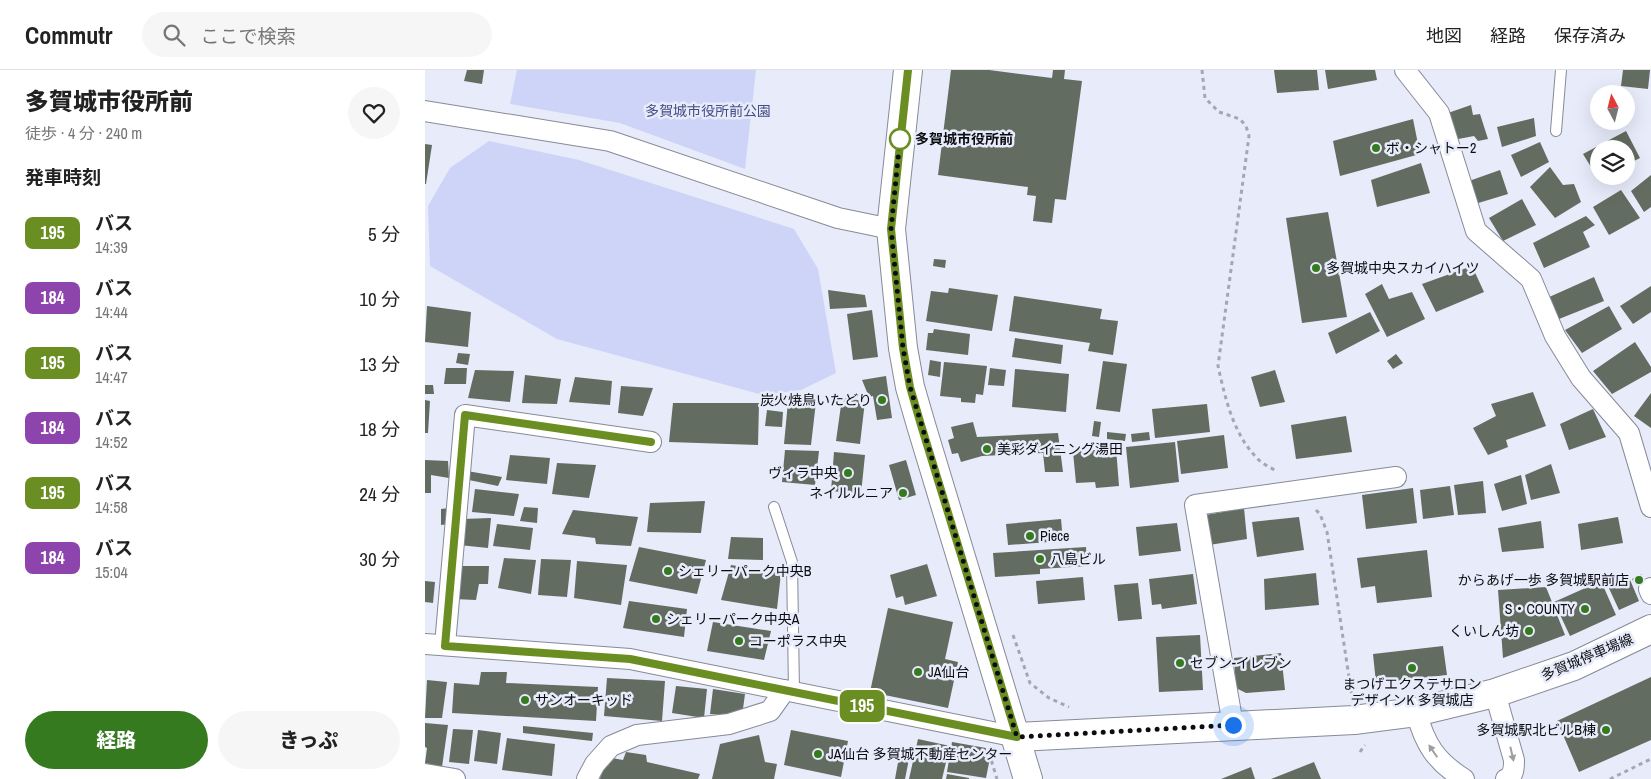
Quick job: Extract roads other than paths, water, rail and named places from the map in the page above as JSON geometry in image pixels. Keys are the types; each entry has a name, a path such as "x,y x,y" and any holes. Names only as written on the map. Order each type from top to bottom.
{"street":[{"path":"908,70 891,229 903,348 910,387 1017,737 1028,779"},
{"path":"1405,70 1439,113 1476,231 1531,279 1555,336 1581,378 1629,433 1651,506"},
{"path":"425,111 610,141 839,218 891,229"},
{"path":"651,442 465,415 435,645 630,659 1017,737"},
{"path":"1233,725 1195,505 1396,478"},
{"path":"1651,588 1649,589 1651,594"},
{"name":"多賀城停車場線","path":"1017,737 1354,720 1416,712 1495,693 1574,666 1651,629"},
{"path":"587,779 595,764 611,746 637,735 729,724 770,711 790,691"},
{"path":"1495,693 1514,760 1514,770 1506,779"},
{"path":"1416,712 1421,731 1432,752 1446,768 1464,779"},
{"path":"425,774 455,779"}],"lane":[{"path":"1556,132 1561,70"},
{"path":"774,507 792,562 790,691"}],"place":[{"name":"多賀城市役所前","path":"900,139"},
{"name":"ボ・シャトー2","path":"1376,148"},
{"name":"多賀城中央スカイハイツ","path":"1316,268"},
{"name":"炭火焼鳥いたどり","path":"882,400"},
{"name":"美彩ダイニング湯田","path":"987,449"},
{"name":"ヴィラ中央","path":"848,473"},
{"name":"ネイルルニア","path":"903,493"},
{"name":"Piece","path":"1030,536"},
{"name":"八島ビル","path":"1040,559"},
{"name":"シェリーパーク中央B","path":"668,571"},
{"name":"からあげ一歩 多賀城駅前店","path":"1639,580"},
{"name":"S・COUNTY","path":"1585,609"},
{"name":"シェリーパーク中央A","path":"656,619"},
{"name":"くいしん坊","path":"1529,631"},
{"name":"コーポラス中央","path":"739,641"},
{"name":"セブン-イレブン","path":"1180,663"},
{"name":"まつげエクステサロン デザインK 多賀城店","path":"1412,668"},
{"name":"JA仙台","path":"918,672"},
{"name":"サンオーキッド","path":"525,700"},
{"name":"多賀城駅北ビルB棟","path":"1606,730"},
{"name":"JA仙台 多賀城不動産センター","path":"818,754"}],"park label":[{"name":"多賀城市役所前公園","path":"708,111"}]}
